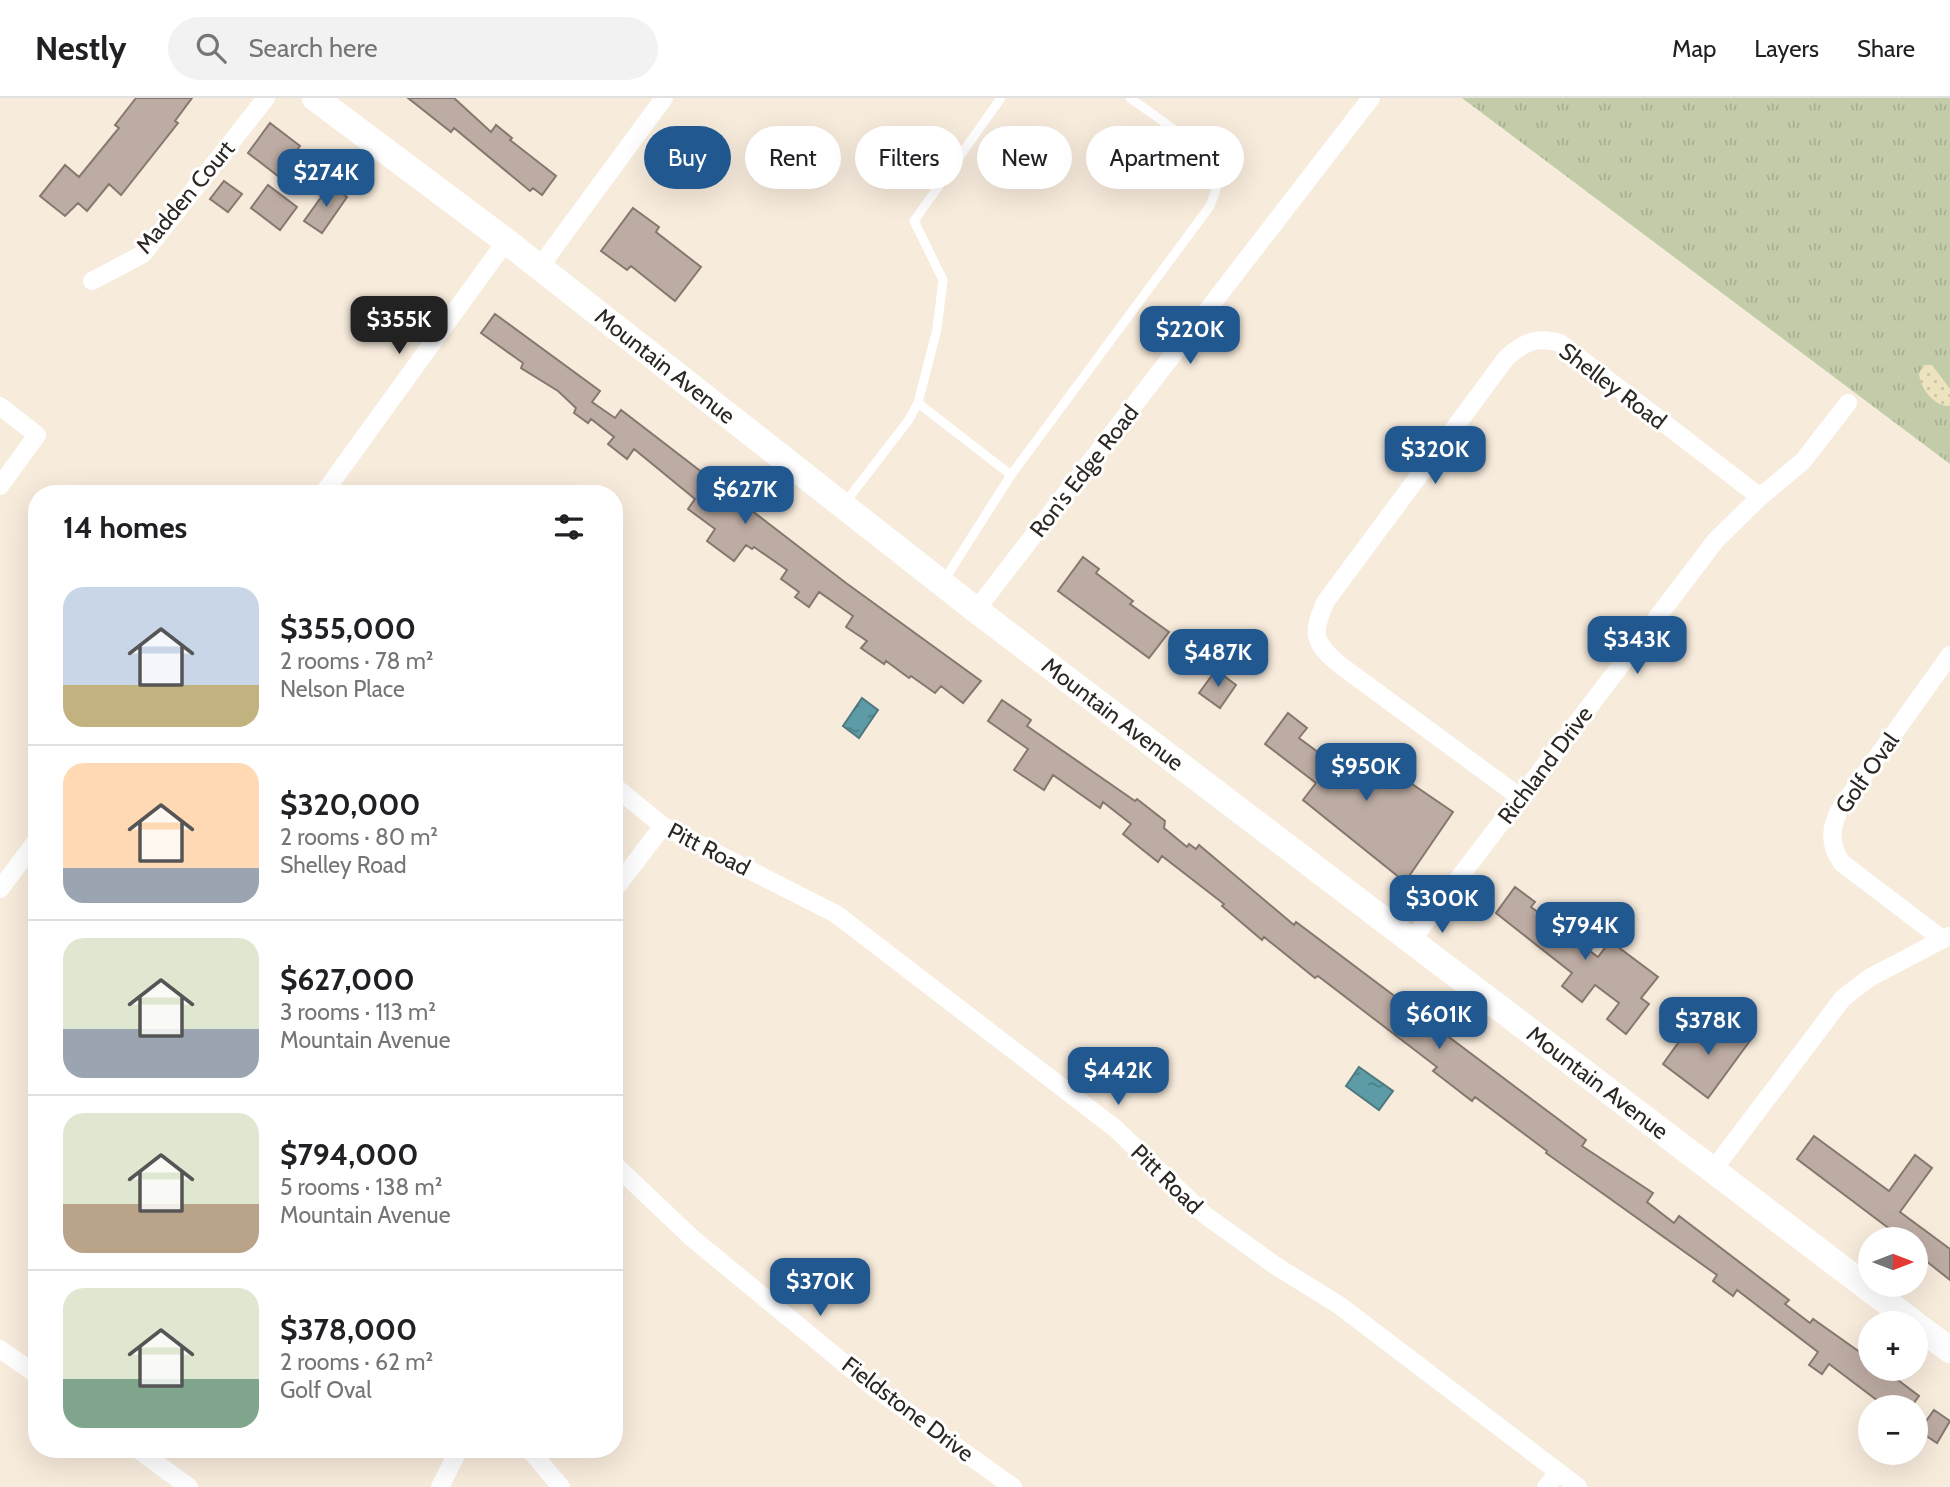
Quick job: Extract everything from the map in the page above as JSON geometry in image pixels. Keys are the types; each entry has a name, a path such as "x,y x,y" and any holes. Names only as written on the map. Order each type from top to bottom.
{"street":[{"name":"Madden Court","path":"92,281 143,254 266,98"},
{"name":"Mountain Avenue","path":"316,98 506,241 976,610 1898,1311"},
{"path":"539,268 664,98"},
{"name":"Ron's Edge Road","path":"976,610 1371,98"},
{"path":"329,485 506,241"},
{"name":"Shelley Road","path":"1521,798 1340,665 1321,649 1316,636 1316,622 1332,593 1507,357 1528,342 1544,338 1560,343 1760,497"},
{"name":"Richland Drive","path":"1411,942 1716,540 1760,497 1804,461 1848,403"},
{"path":"0,405 37,435 0,486"},
{"name":"Golf Oval","path":"1713,1170 1843,998 1869,978 1946,937 1842,863 1833,845 1832,831 1842,806 1950,655"},
{"name":"Pitt Road","path":"623,793 663,826 836,914 1116,1129 1205,1216 1276,1266 1339,1305 1578,1487"},
{"path":"623,878 663,826"},
{"path":"0,889 28,852"},
{"name":"Fieldstone Drive","path":"623,1173 692,1238 873,1387 1013,1487"},
{"name":"Mountain Avenue","path":"1928,1334 1950,1350"},
{"path":"0,1349 28,1369"},
{"path":"149,1458 189,1487"},
{"path":"440,1487 454,1458"},
{"path":"537,1458 561,1487"},
{"path":"1546,1487 1558,1473"}],"lane":[{"path":"843,506 908,421 918,403 937,329 943,280 914,220 1001,98"},
{"path":"942,583 1011,475 1210,206 1217,185 1212,168 1194,146 1130,98"},
{"path":"918,403 1011,475"}],"green space":[{"path":"1462,98 1950,98 1950,464"}],"sand":[{"path":"1924,365 1932,365 1950,389 1950,406 1933,400 1925,390 1919,373"}],"water":[{"path":"862,698 878,710 859,738 843,726"},
{"path":"1359,1067 1393,1091 1379,1110 1346,1086"}],"building":[{"path":"136,98 192,98 175,121 178,123 121,195 109,184 87,211 78,203 65,216 40,196 65,165 79,177 119,128 115,125"},
{"path":"408,98 454,98 491,132 496,125 512,138 510,140 556,176 542,195 533,188 530,191 454,128 451,132"},
{"path":"270,123 300,146 278,176 248,153"},
{"path":"224,181 242,194 228,212 210,199"},
{"path":"268,185 297,207 280,230 251,208"},
{"path":"330,185 347,197 322,233 304,221"},
{"path":"633,208 659,227 656,232 701,267 675,301 631,266 627,270 601,251"},
{"path":"495,314 600,391 592,402 615,418 621,410 846,583 981,681 963,703 941,686 935,693 861,648 867,641 846,627 853,616 819,592 809,607 795,597 799,592 781,579 787,570 754,547 752,549 746,545 734,561 707,541 715,529 688,509 695,499 634,449 627,459 608,444 614,437 591,419 588,423 574,413 576,408 558,391 521,368 523,363 481,333"},
{"path":"1083,557 1099,569 1096,573 1133,601 1130,604 1169,632 1149,658 1058,591"},
{"path":"1216,670 1236,685 1220,708 1199,693"},
{"path":"1002,700 1031,720 1027,726 1135,801 1137,799 1165,821 1164,828 1187,847 1189,844 1196,849 1199,845 1294,925 1296,922 1586,1140 1582,1146 1653,1193 1647,1202 1674,1223 1679,1216 1789,1300 1785,1304 1810,1323 1813,1319 1858,1351 1858,1381 1899,1381 1918,1395 1870,1395 1829,1364 1822,1374 1809,1365 1818,1352 1737,1290 1733,1296 1713,1281 1717,1275 1546,1153 1547,1151 1475,1097 1472,1101 1433,1071 1437,1067 1318,976 1315,978 1264,937 1262,940 1222,906 1224,904 1162,856 1158,862 1123,834 1131,824 1103,802 1100,808 1053,775 1044,790 1014,770 1028,749 988,721"},
{"path":"1288,713 1307,728 1299,738 1354,779 1371,756 1453,812 1405,882 1303,800 1316,783 1265,744"},
{"path":"1515,887 1535,902 1531,907 1598,957 1610,941 1658,977 1641,998 1649,1004 1626,1034 1607,1019 1619,1003 1595,985 1582,1002 1562,986 1572,973 1496,913"},
{"path":"1724,1017 1752,1038 1708,1098 1663,1064 1686,1032 1703,1045"},
{"path":"1814,1136 1889,1191 1915,1155 1932,1168 1900,1212 1920,1227 1887,1227 1797,1159"},
{"path":"1928,1233 1950,1249 1950,1280 1928,1263"},
{"path":"1934,1410 1950,1421 1937,1443 1928,1437 1928,1418"}]}
